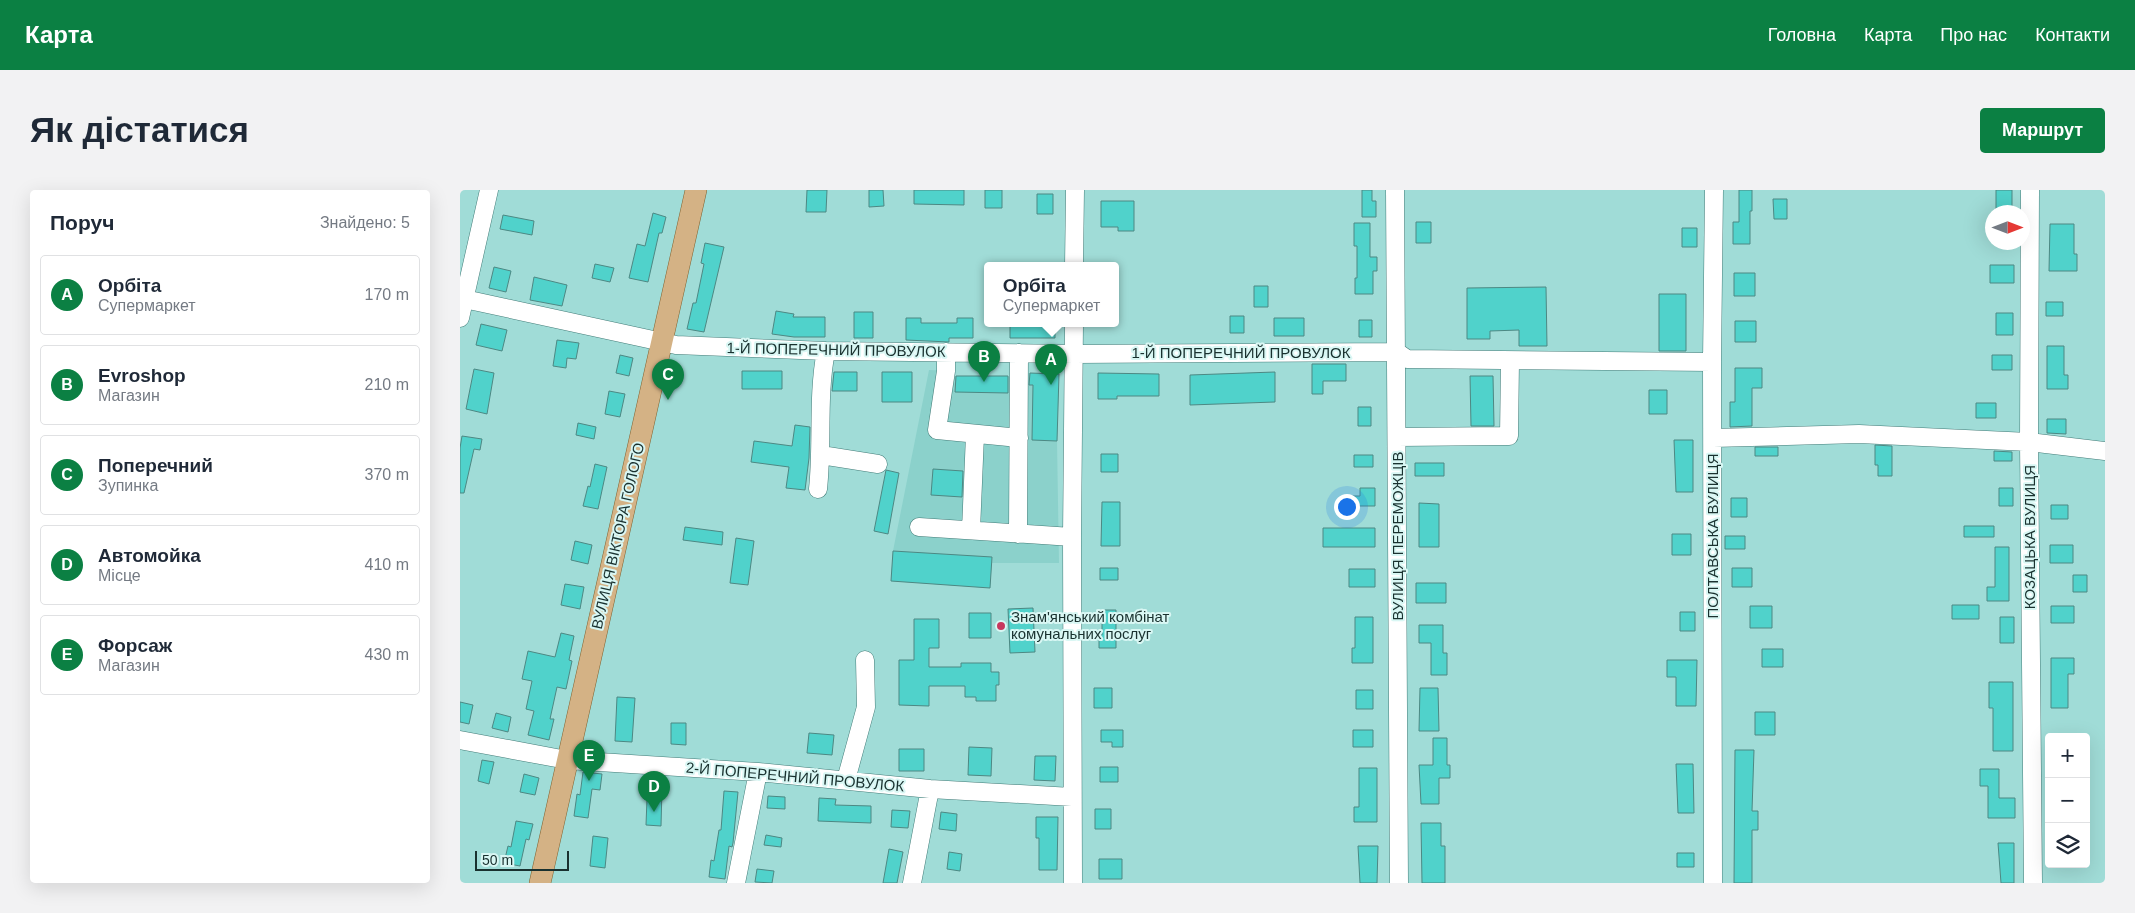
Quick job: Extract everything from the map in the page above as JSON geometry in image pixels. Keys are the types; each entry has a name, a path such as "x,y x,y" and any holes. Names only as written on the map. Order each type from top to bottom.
{"main road":[{"name":"ВУЛИЦЯ ВІКТОРА ГОЛОГО","path":"540,883 696,190"}],"street":[{"path":"460,318 462,299 489,190"},
{"path":"1074,262 1075,190"},
{"name":"ВУЛИЦЯ ПЕРЕМОЖЦІВ","path":"1395,190 1399,883"},
{"name":"ПОЛТАВСЬКА ВУЛИЦЯ","path":"1713,883 1712,362 1714,190"},
{"name":"КОЗАЦЬКА ВУЛИЦЯ","path":"2030,190 2029,442 2033,883"},
{"name":"1-Й ПОПЕРЕЧНИЙ ПРОВУЛОК","path":"462,299 676,345 826,351 1074,354 1397,352 1407,359 1712,362"},
{"path":"1073,883 1072,537 1074,327"},
{"path":"818,489 821,455 819,411 826,351"},
{"path":"946,352 946,371 938,430 1018,438"},
{"path":"1018,534 1019,353"},
{"path":"1397,437 1509,436 1510,360"},
{"path":"1713,438 1859,434 2029,442 2105,450"},
{"path":"972,530 975,435"},
{"path":"821,455 878,464"},
{"path":"919,526 1072,537"},
{"path":"846,780 866,707 865,660"},
{"name":"2-Й ПОПЕРЕЧНИЙ ПРОВУЛОК","path":"460,740 567,760 758,772 930,789 1072,797"},
{"path":"736,883 758,772"},
{"path":"912,883 930,789"}],"shaded area":[{"path":"929,370 953,371 955,376 1011,377 1026,373 1059,374 1057,441 1059,563 992,563 990,588 891,581 893,551"}],"building":[{"path":"807,190 827,190 826,212 806,212"},
{"path":"869,190 883,190 884,206 869,207"},
{"path":"914,190 964,190 964,205 914,204"},
{"path":"985,190 1002,190 1002,208 985,208"},
{"path":"1362,190 1372,190 1372,201 1376,201 1376,217 1362,217"},
{"path":"1739,190 1752,190 1750,244 1733,244 1733,222 1739,222"},
{"path":"1996,190 2012,190 2012,205 1996,205"},
{"path":"1037,194 1053,194 1053,214 1037,214"},
{"path":"1773,199 1787,199 1787,219 1774,219"},
{"path":"1101,201 1134,201 1134,231 1118,231 1118,227 1101,227"},
{"path":"653,213 666,217 662,233 659,233 648,282 629,278 637,244 645,246"},
{"path":"503,215 534,221 532,235 500,229"},
{"path":"1416,222 1431,222 1431,243 1416,243"},
{"path":"1354,223 1370,223 1370,257 1377,257 1377,271 1373,271 1373,294 1355,294 1357,246 1354,246"},
{"path":"2050,224 2074,224 2074,254 2077,254 2077,271 2049,271"},
{"path":"1682,228 1697,228 1697,247 1682,247"},
{"path":"705,243 724,247 704,332 687,329 693,303 696,303 704,264 701,263"},
{"path":"595,264 614,268 610,282 592,278"},
{"path":"1990,265 2014,265 2014,283 1990,283"},
{"path":"494,267 511,271 506,292 489,288"},
{"path":"1734,273 1755,273 1755,296 1734,296"},
{"path":"534,277 567,285 562,306 530,300"},
{"path":"1254,286 1268,286 1268,307 1254,307"},
{"path":"1546,287 1547,346 1519,346 1519,330 1490,331 1490,339 1467,339 1467,288"},
{"path":"1659,294 1686,294 1686,351 1659,351"},
{"path":"2046,302 2063,302 2063,316 2046,316"},
{"path":"776,311 794,314 793,317 825,317 825,337 794,337 772,334"},
{"path":"854,312 873,312 873,338 854,338"},
{"path":"1996,313 2013,313 2013,335 1996,335"},
{"path":"1230,316 1244,316 1244,333 1230,333"},
{"path":"906,318 921,318 921,323 957,323 957,318 973,318 973,338 949,338 949,342 906,340"},
{"path":"1274,318 1304,318 1304,336 1274,336"},
{"path":"1359,320 1372,320 1372,337 1359,337"},
{"path":"1735,321 1756,321 1756,342 1735,342"},
{"path":"481,324 507,330 502,351 476,345"},
{"path":"1010,327 1055,327 1055,338 1010,338"},
{"path":"557,340 579,343 576,359 567,358 566,368 553,366"},
{"path":"2047,346 2064,346 2064,375 2068,375 2068,389 2047,389"},
{"path":"620,355 633,358 629,376 616,373"},
{"path":"1992,355 2012,355 2012,370 1992,370"},
{"path":"1312,364 1346,364 1346,381 1323,381 1323,394 1312,394"},
{"path":"1735,368 1762,368 1762,388 1752,388 1752,426 1730,427 1730,402 1735,402"},
{"path":"474,369 494,373 487,414 466,409"},
{"path":"742,371 782,371 782,389 742,389"},
{"path":"834,372 857,372 857,391 832,391"},
{"path":"882,372 912,372 912,402 882,402"},
{"path":"1275,372 1275,402 1190,405 1190,375"},
{"path":"1030,373 1059,374 1057,441 1032,440 1033,385 1029,385"},
{"path":"1098,373 1159,374 1159,396 1117,396 1117,399 1098,399"},
{"path":"956,376 1008,376 1008,393 955,392"},
{"path":"1470,376 1493,376 1494,426 1471,426"},
{"path":"1649,390 1667,390 1667,414 1649,414"},
{"path":"609,391 625,394 620,417 605,414"},
{"path":"1976,403 1996,403 1996,418 1976,418"},
{"path":"1358,407 1371,407 1371,426 1358,426"},
{"path":"2047,419 2066,419 2066,434 2047,433"},
{"path":"578,423 596,427 594,439 576,435"},
{"path":"795,425 810,427 805,490 786,488 789,467 751,462 754,441 792,446"},
{"path":"462,436 482,439 480,450 474,449 464,493 460,493 460,448"},
{"path":"1674,440 1693,440 1693,492 1676,492"},
{"path":"1875,445 1892,446 1892,476 1878,476 1878,465 1875,465"},
{"path":"1755,447 1778,447 1778,456 1755,456"},
{"path":"1994,451 2012,452 2012,461 1994,461"},
{"path":"1101,454 1118,454 1118,472 1101,472"},
{"path":"1354,455 1373,455 1373,467 1354,467"},
{"path":"1415,463 1444,463 1444,476 1415,476"},
{"path":"595,464 607,467 598,509 583,506 588,486 590,487"},
{"path":"933,469 963,471 962,497 931,495"},
{"path":"886,470 899,473 888,534 874,531"},
{"path":"1360,488 1375,488 1375,506 1352,506 1352,496 1360,496"},
{"path":"1999,488 2013,488 2013,506 1999,506"},
{"path":"1731,498 1747,498 1747,517 1731,517"},
{"path":"1102,502 1120,502 1120,546 1101,546"},
{"path":"1419,503 1439,504 1439,547 1419,547"},
{"path":"2051,505 2068,505 2068,519 2051,519"},
{"path":"1964,526 1994,526 1994,537 1964,537"},
{"path":"685,527 723,532 722,545 683,540"},
{"path":"1323,528 1375,528 1375,547 1323,547"},
{"path":"1672,534 1691,534 1691,555 1672,555"},
{"path":"1725,536 1745,536 1745,549 1725,549"},
{"path":"736,538 754,541 748,585 730,583"},
{"path":"575,541 592,545 588,564 571,560"},
{"path":"2050,545 2073,545 2073,563 2050,563"},
{"path":"1995,547 2009,547 2009,601 1987,601 1987,587 1995,587"},
{"path":"893,551 992,557 990,588 891,581"},
{"path":"1100,568 1118,568 1118,580 1100,580"},
{"path":"1732,568 1752,568 1752,587 1732,587"},
{"path":"1349,569 1375,569 1375,587 1349,587"},
{"path":"2073,575 2087,575 2087,592 2073,592"},
{"path":"1416,583 1446,583 1446,603 1416,603"},
{"path":"565,584 584,587 580,609 561,605"},
{"path":"1952,605 1979,605 1979,619 1952,619"},
{"path":"1750,606 1772,606 1772,628 1750,628"},
{"path":"2051,606 2074,606 2074,623 2051,623"},
{"path":"1033,608 1035,652 1010,653 1008,609"},
{"path":"1102,610 1116,610 1116,648 1099,648 1099,635 1102,635"},
{"path":"1680,612 1695,612 1695,631 1680,631"},
{"path":"969,613 991,613 991,638 969,638"},
{"path":"1355,617 1373,617 1373,663 1352,663 1352,648 1355,648"},
{"path":"2000,617 2014,617 2014,643 2000,643"},
{"path":"914,619 939,619 939,648 929,648 929,667 961,667 961,663 991,663 991,672 999,672 999,685 996,685 996,701 976,701 976,697 965,697 965,686 929,686 929,706 899,705 899,660 914,660"},
{"path":"1419,625 1443,625 1443,653 1447,653 1447,675 1431,675 1431,643 1419,643"},
{"path":"561,633 574,636 569,660 572,661 566,689 557,687 550,719 554,719 549,740 528,735 534,711 526,709 532,681 522,679 528,651 555,657"},
{"path":"1762,649 1783,649 1783,667 1762,667"},
{"path":"2051,658 2074,658 2074,674 2068,674 2068,708 2051,708"},
{"path":"1667,660 1697,660 1696,706 1676,706 1676,677 1667,677"},
{"path":"1989,682 2013,682 2013,751 1993,751 1993,708 1989,708"},
{"path":"1094,688 1112,688 1112,708 1094,708"},
{"path":"1420,688 1438,688 1439,731 1419,731"},
{"path":"1356,690 1373,690 1373,709 1356,709"},
{"path":"617,697 635,698 632,742 615,741"},
{"path":"460,702 473,705 469,724 460,722"},
{"path":"1755,712 1775,712 1775,735 1755,735"},
{"path":"496,713 511,717 508,732 492,728"},
{"path":"671,723 686,723 686,745 671,744"},
{"path":"1101,730 1123,730 1123,747 1112,747 1112,742 1101,742"},
{"path":"1353,730 1373,730 1373,747 1353,747"},
{"path":"809,733 834,735 832,755 807,753"},
{"path":"1433,738 1447,738 1447,765 1450,765 1450,778 1439,778 1439,804 1421,804 1419,765 1433,765"},
{"path":"969,747 992,748 991,776 968,775"},
{"path":"899,749 924,749 924,771 899,771"},
{"path":"1735,750 1754,750 1752,811 1758,811 1758,830 1752,830 1752,883 1734,883"},
{"path":"1035,756 1056,756 1055,781 1034,780"},
{"path":"482,760 494,762 489,784 478,781"},
{"path":"1676,764 1693,764 1694,813 1678,813"},
{"path":"1100,767 1118,767 1118,782 1100,782"},
{"path":"1359,768 1377,768 1377,822 1354,822 1354,807 1359,807"},
{"path":"1980,769 1999,769 1999,798 2015,798 2015,818 1988,818 1988,786 1980,786"},
{"path":"583,772 602,774 600,790 592,789 588,818 574,816 577,794 580,795"},
{"path":"524,774 539,778 535,795 520,792"},
{"path":"644,787 662,788 661,826 646,825 647,799 644,799"},
{"path":"724,791 738,792 733,843 732,847 729,846 725,879 709,877 711,860 714,861 719,830 721,830"},
{"path":"768,796 785,797 785,809 767,808"},
{"path":"819,798 836,799 835,805 871,806 871,823 818,821"},
{"path":"1095,809 1111,809 1111,829 1095,829"},
{"path":"892,810 910,811 908,828 891,827"},
{"path":"941,812 957,814 956,831 939,829"},
{"path":"1036,817 1058,817 1057,870 1039,870 1039,838 1036,838"},
{"path":"516,821 533,824 529,840 526,839 520,866 504,863 508,846 511,847"},
{"path":"1421,823 1441,823 1441,846 1445,846 1445,883 1422,883"},
{"path":"766,835 782,838 781,847 764,845"},
{"path":"593,836 608,838 605,868 590,866"},
{"path":"1998,843 2014,843 2014,883 2001,883"},
{"path":"1358,846 1378,846 1377,883 1360,883"},
{"path":"889,849 903,852 897,883 883,883"},
{"path":"949,852 962,854 960,871 947,869"},
{"path":"1677,853 1694,853 1694,867 1677,867"},
{"path":"1099,859 1122,859 1122,879 1099,879"},
{"path":"757,869 774,871 772,883 755,882"}],"place":[{"name":"Evroshop","path":"984,382"},
{"name":"Орбіта","path":"1051,385"},
{"name":"Поперечний","path":"668,400"},
{"name":"Знам'янський комбінат комунальних послуг","path":"1001,626"},
{"name":"Форсаж","path":"589,781"},
{"name":"Автомойка","path":"654,812"}]}
